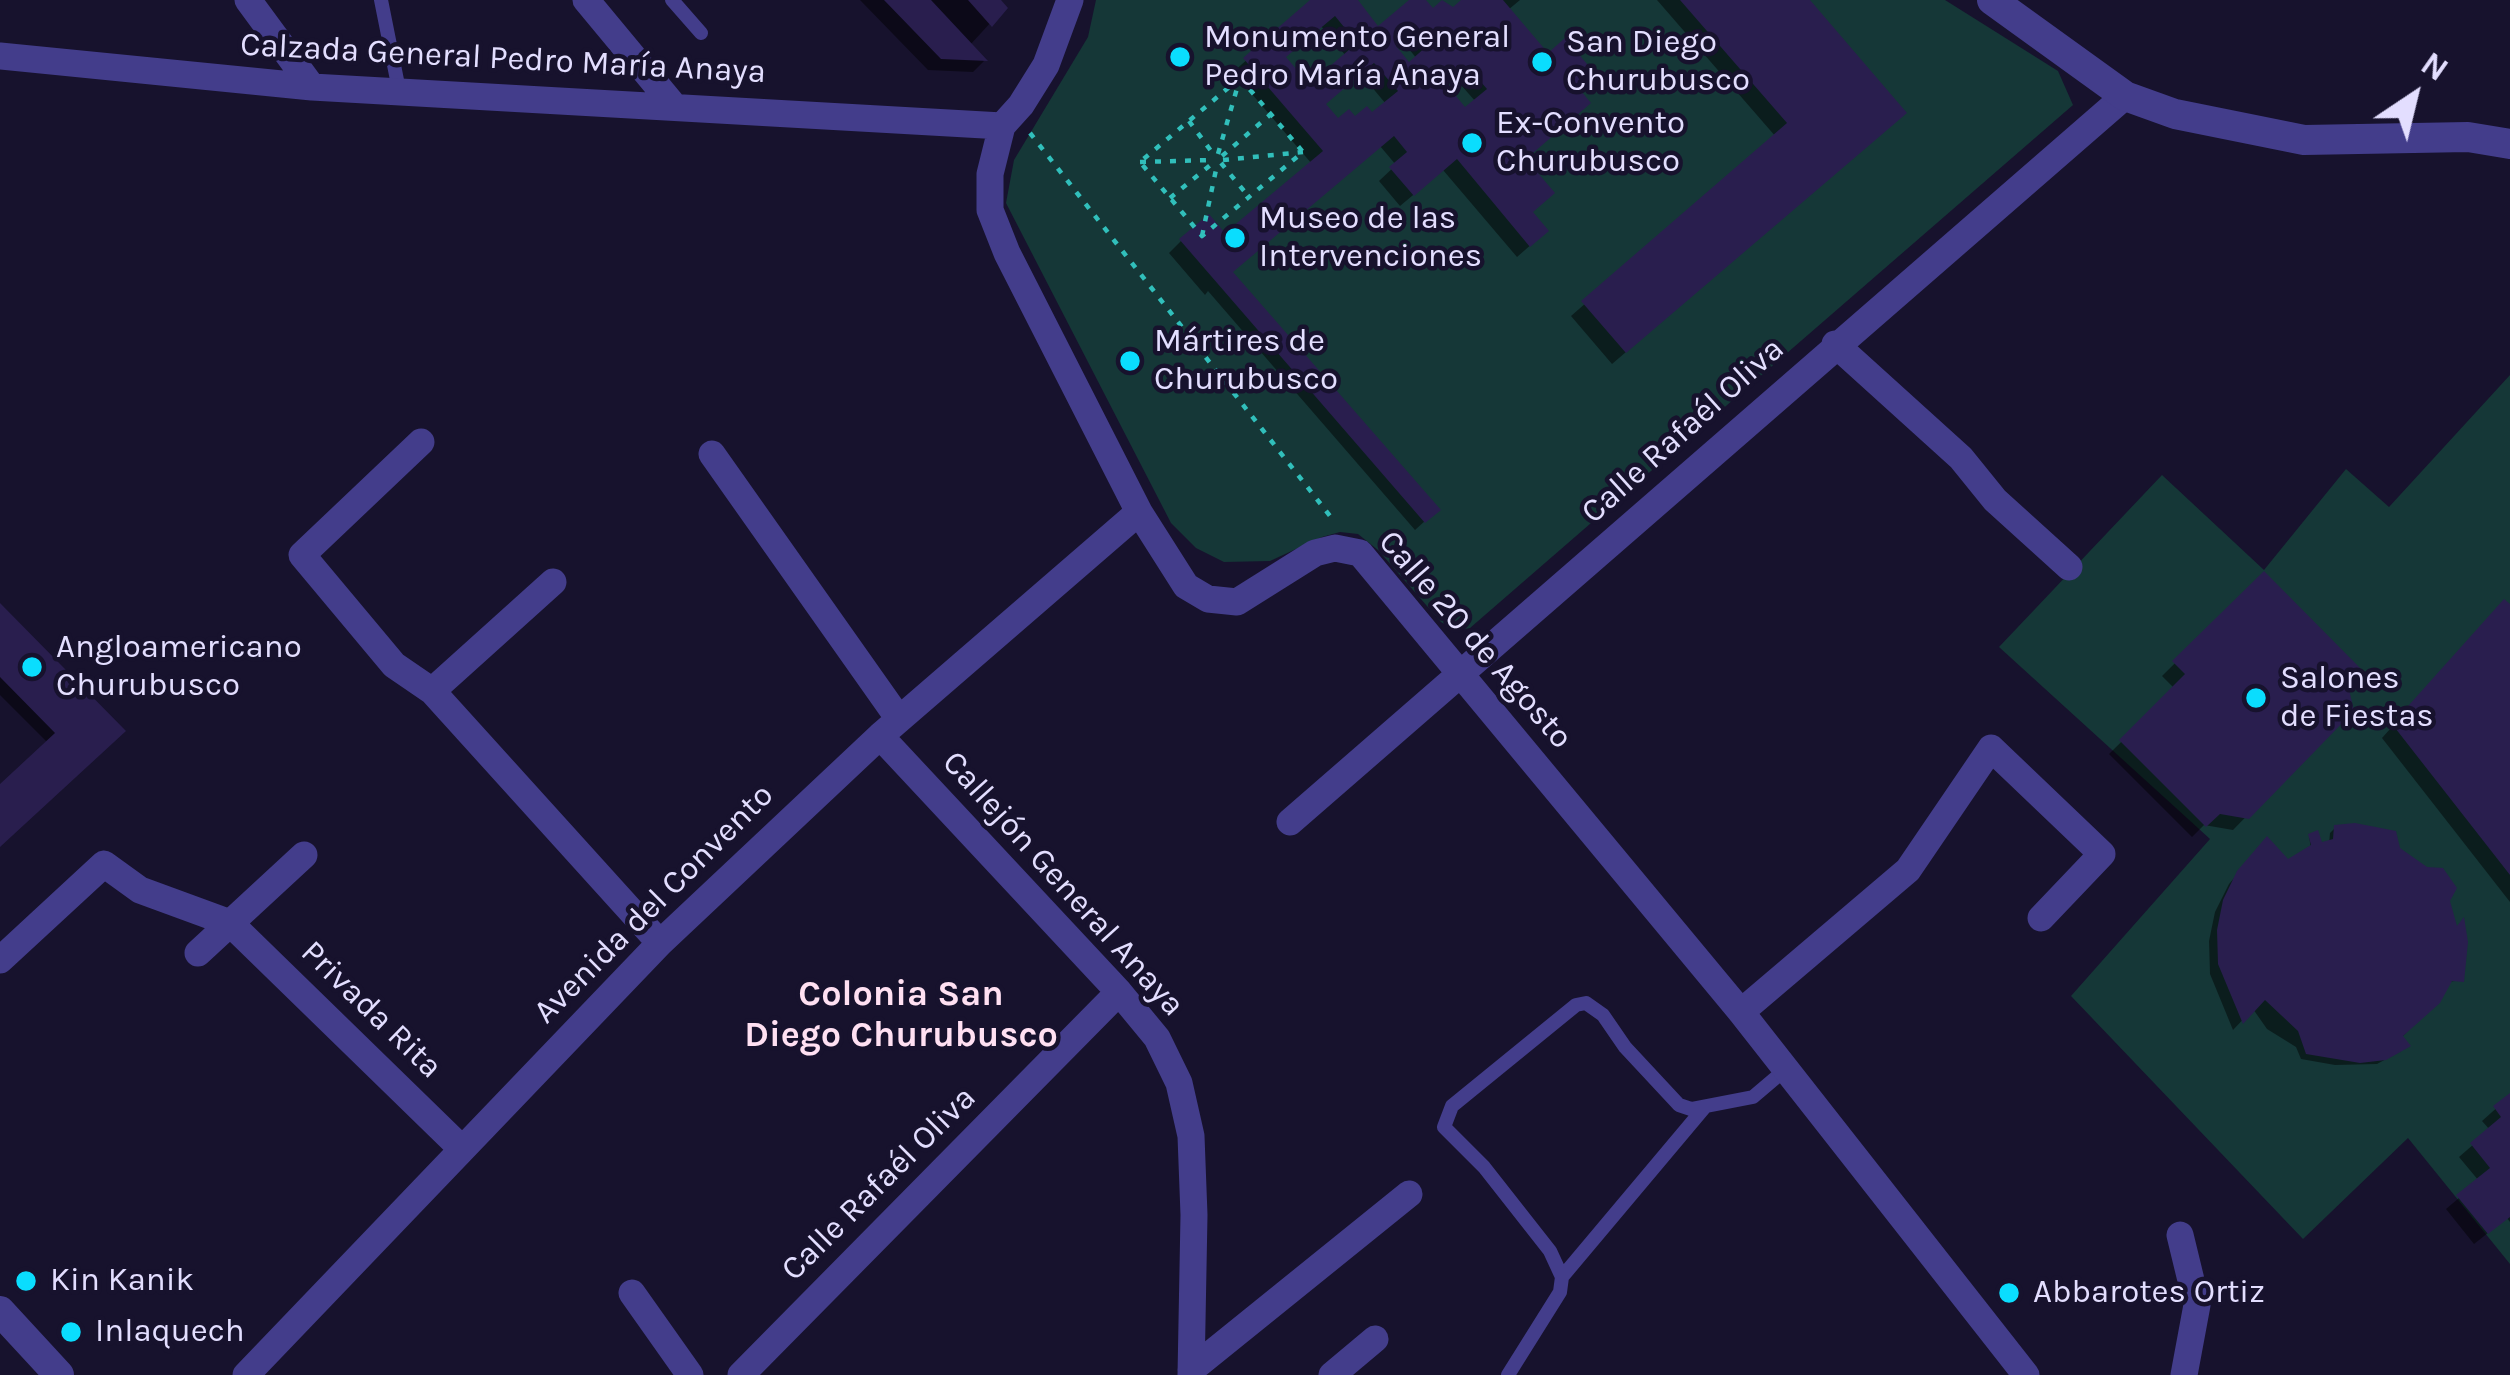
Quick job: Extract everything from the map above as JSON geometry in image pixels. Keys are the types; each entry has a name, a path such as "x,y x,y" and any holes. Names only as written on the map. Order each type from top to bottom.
{"street":[{"path":"248,0 312,87"},
{"path":"586,0 674,106"},
{"name":"Calle 20 de Agosto","path":"1070,0 1046,65 1008,119 990,174 991,210 996,229 1139,512 1186,586 1221,603 1248,598 1323,550 1346,548 1360,554 1741,1012 2026,1375"},
{"path":"1992,0 2125,96 2175,114 2304,140 2468,137 2510,144"},
{"name":"Calzada General Pedro María Anaya","path":"0,56 312,87 1008,119"},
{"name":"Calle Rafaél Oliva","path":"1290,822 2125,96"},
{"path":"1835,344 1961,458 1994,500 2069,567"},
{"path":"421,442 302,555 394,665 432,692 660,943"},
{"name":"Callejón General Anaya","path":"712,454 890,727 1156,1038 1179,1083 1191,1136 1191,1372"},
{"name":"Avenida del Convento","path":"246,1375 660,943 890,727 1139,512"},
{"path":"432,692 553,582"},
{"path":"1741,1012 1908,870 1991,748 2102,854 2041,918"},
{"path":"198,952 304,855"},
{"path":"0,960 104,864 140,890 230,923"},
{"name":"Privada Rita","path":"230,923 462,1149"},
{"name":"Calle Rafaél Oliva","path":"741,1375 1118,992"},
{"path":"1191,1372 1409,1193"},
{"path":"2180,1235 2197,1305 2184,1375"},
{"path":"632,1294 690,1375"},
{"path":"0,1311 59,1375"},
{"path":"1331,1375 1375,1339"}],"lane":[{"path":"381,0 399,90"},
{"path":"672,0 701,33"},
{"path":"1508,1375 1560,1292 1562,1276 1550,1251 1484,1167 1444,1127 1452,1106 1576,1005 1586,1004 1603,1015 1625,1047 1679,1105 1704,1108 1753,1097 1786,1070"},
{"path":"1562,1276 1704,1108"}],"path":[{"path":"1240,78 1303,152"},
{"path":"1140,162 1240,78"},
{"path":"1202,236 1240,78"},
{"path":"1170,198 1271,115"},
{"path":"1008,119 1360,554"},
{"path":"1189,121 1249,196"},
{"path":"1140,162 1303,152"},
{"path":"1202,236 1303,152"},
{"path":"1140,162 1202,236"}],"green space":[{"path":"1096,0 1945,0 2058,71 2073,105 1470,628 1455,631 1358,534 1322,537 1270,561 1224,562 1196,548 1171,523 1006,203 1014,160 1088,37"},
{"path":"2510,375 2510,1264 2408,1138 2303,1239 2071,996 2210,839 1999,647 2162,475 2264,570 2346,469 2389,507"}],"building":[{"path":"884,0 931,0 988,61 941,59"},
{"path":"968,0 1001,0 1008,8 992,27"},
{"name":"Ex-Convento Churubusco","path":"1310,0 1358,0 1378,26 1409,0 1426,0 1433,8 1442,0 1453,7 1461,0 1503,0 1548,53 1565,38 1593,71 1576,85 1591,103 1526,159 1555,193 1533,212 1549,231 1530,247 1457,159 1414,196 1389,167 1407,152 1394,136 1233,272 1441,510 1425,523 1179,239 1209,214 1225,233 1323,151 1243,58","holes":["1335,16 1357,43 1309,84 1286,57","1415,29 1428,45 1409,62 1396,46","1374,63 1398,91 1372,112 1367,106 1355,116 1349,109 1338,118 1326,104","1467,66 1487,89 1465,107 1446,84"]},
{"path":"1680,0 1810,0 1907,113 1626,353 1581,301 1787,123"},
{"name":"Salones de Fiestas","path":"2264,571 2363,671 2348,685 2354,711 2249,819 2220,814 2206,827 2119,740 2185,674 2172,661"},
{"path":"2504,599 2510,604 2510,875 2392,724"},
{"name":"Angloamericano Churubusco","path":"0,603 126,731 0,847 0,784 55,733 0,677"},
{"path":"2355,823 2396,831 2400,848 2427,867 2443,868 2457,888 2450,901 2457,926 2464,917 2468,942 2464,982 2452,981 2440,1003 2403,1036 2411,1046 2386,1060 2360,1063 2306,1054 2298,1031 2265,1000 2243,1024 2218,964 2217,930 2223,900 2237,871 2267,836 2288,859 2311,845 2308,834 2318,830 2322,842 2333,839 2334,825"},
{"path":"2510,1093 2510,1217 2488,1234 2456,1195 2490,1168 2470,1143 2501,1117 2493,1106"}],"place":[{"name":"Monumento General Pedro María Anaya","path":"1180,57"},
{"name":"San Diego Churubusco","path":"1542,62"},
{"name":"Ex-Convento Churubusco","path":"1472,143"},
{"name":"Museo de las Intervenciones","path":"1235,238"},
{"name":"Mártires de Churubusco","path":"1130,361"},
{"name":"Angloamericano Churubusco","path":"32,667"},
{"name":"Salones de Fiestas","path":"2256,698"},
{"name":"Kin Kanik","path":"26,1281"},
{"name":"Abbarotes Ortiz","path":"2009,1293"},
{"name":"Inlaquech","path":"71,1332"}],"district":[{"name":"Colonia San Diego Churubusco","path":"901,1016"}]}
